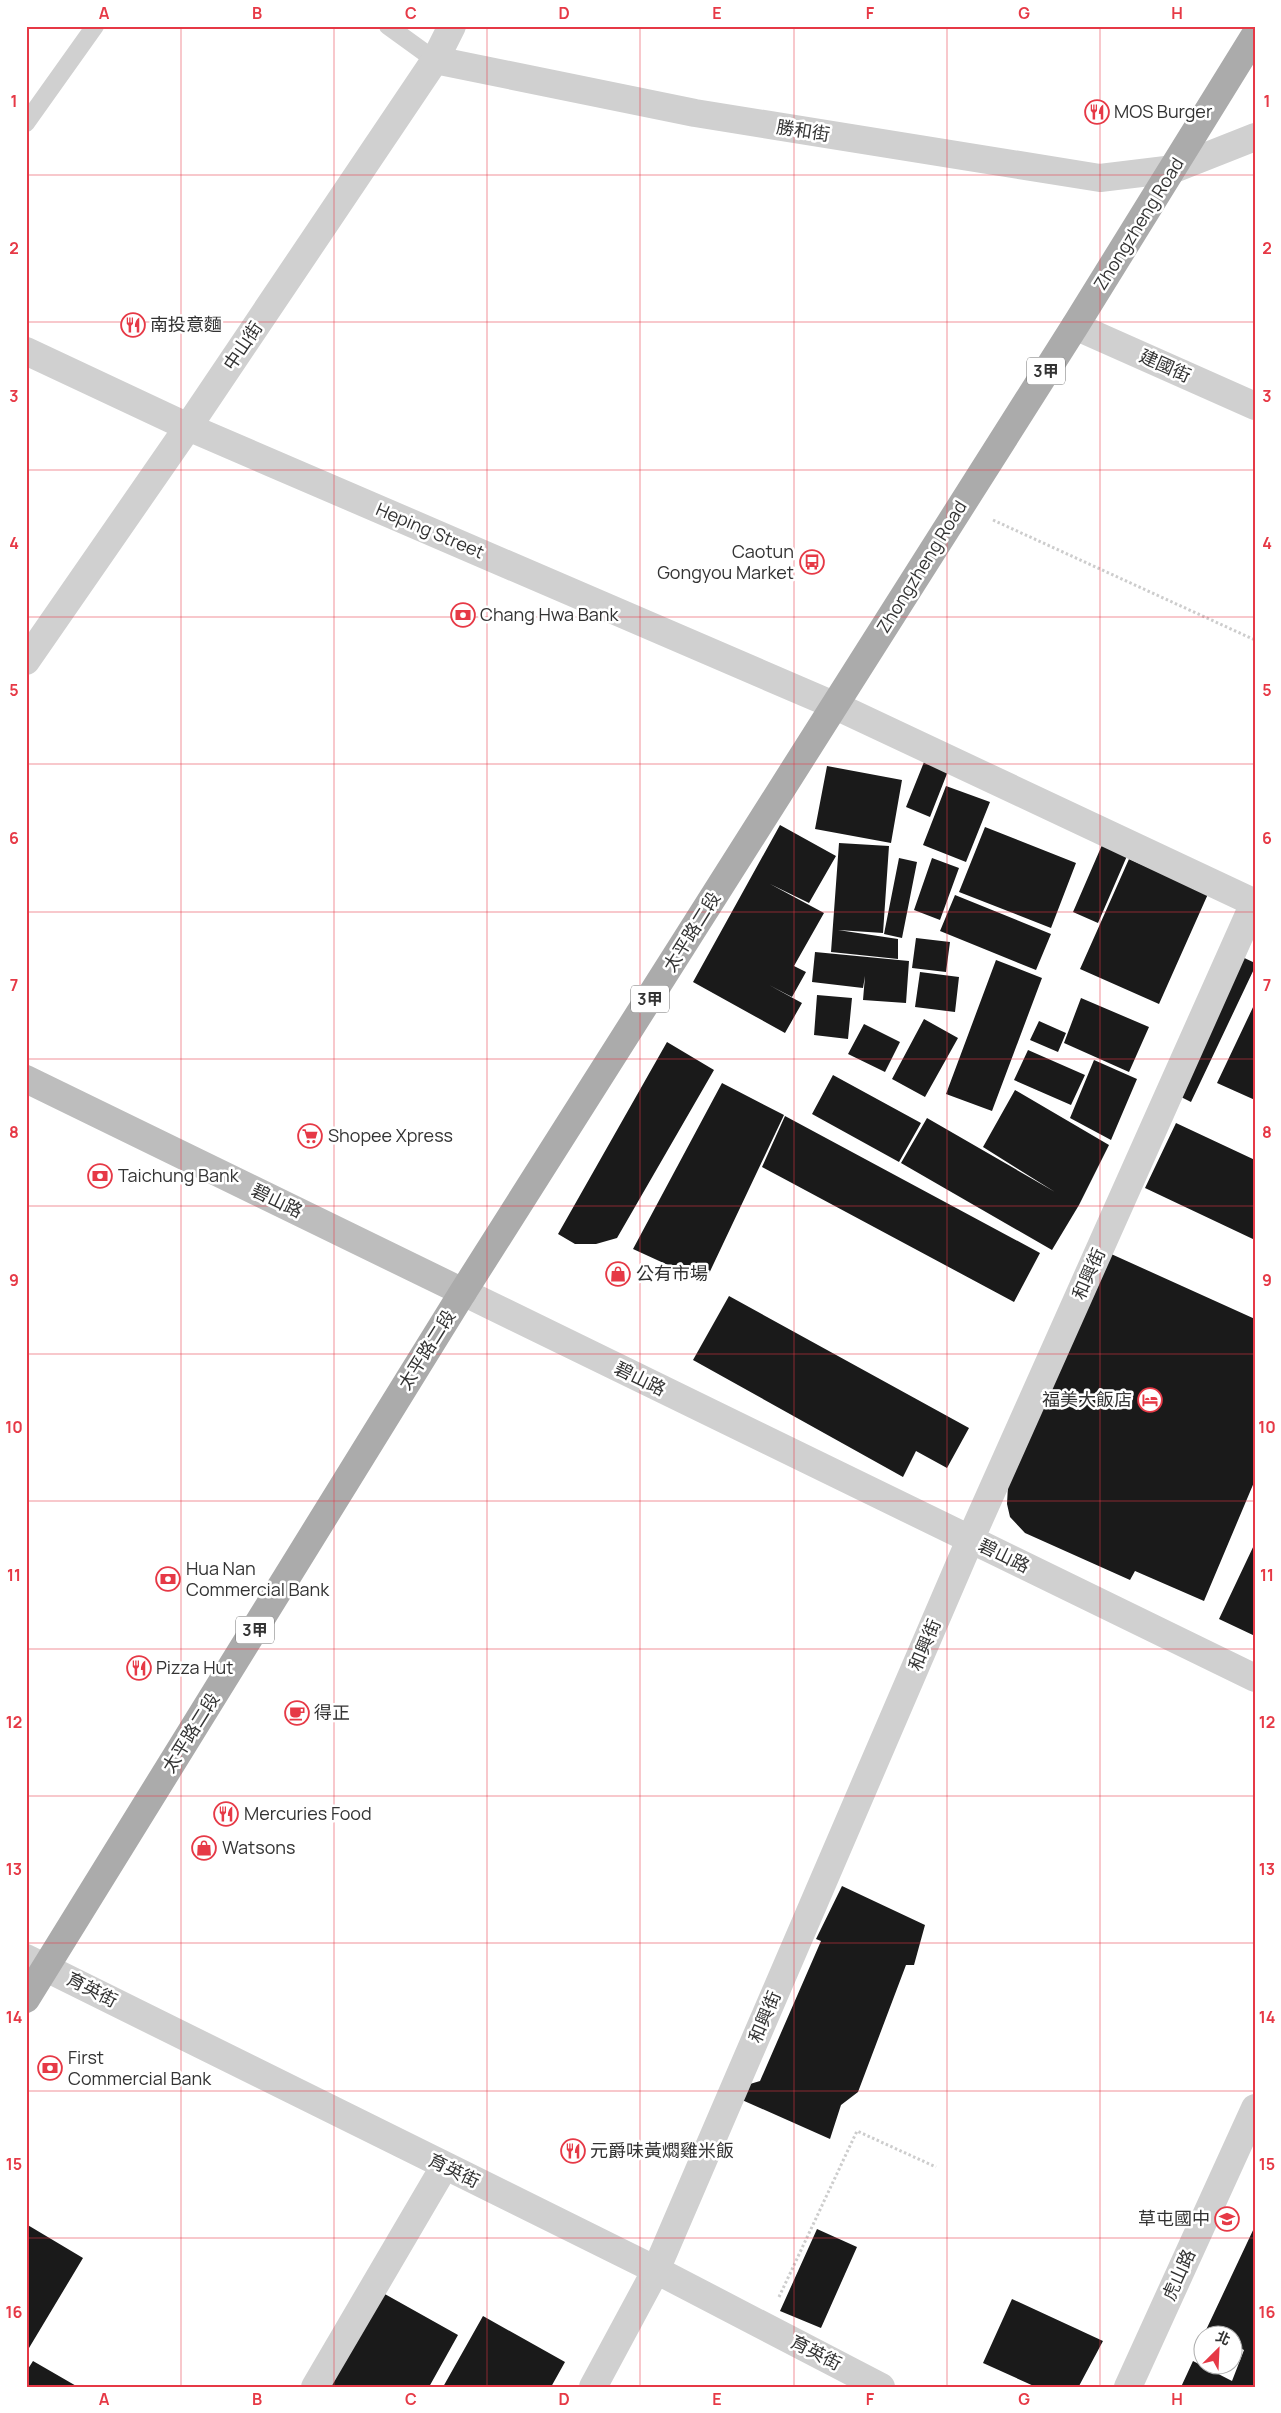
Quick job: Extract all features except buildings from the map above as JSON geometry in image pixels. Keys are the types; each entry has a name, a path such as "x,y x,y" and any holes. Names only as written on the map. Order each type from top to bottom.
{"main road":[{"name":"Zhongzheng Road","path":"836,706 1174,169 1255,35"},
{"name":"太平路二段","path":"26,1999 36,1963 836,706"},
{"name":"碧山路","path":"26,1079 464,1292"}],"street":[{"name":"中山街","path":"26,661 188,427 435,60 452,26"},
{"name":"勝和街","path":"435,60 695,114 1100,178 1174,169 1255,137"},
{"name":"建國街","path":"1075,326 1255,406"},
{"name":"Heping Street","path":"26,351 188,427 836,706"},
{"path":"836,706 1255,902"},
{"name":"和興街","path":"593,2387 656,2270 970,1540 1255,902"},
{"name":"碧山路","path":"464,1292 1255,1678"},
{"name":"育英街","path":"36,1963 444,2167 656,2270 881,2387"},
{"name":"虎山路","path":"1128,2387 1255,2108"},
{"path":"315,2387 444,2167"}],"lane":[{"path":"26,124 95,26"},
{"path":"388,26 435,60"}],"path":[{"path":"961,505 1255,640"},
{"path":"765,2326 857,2131 936,2167"}],"place":[{"name":"MOS Burger","path":"1097,112"},
{"name":"南投意麵","path":"133,325"},
{"name":"Caotun Gongyou Market","path":"812,562"},
{"name":"Chang Hwa Bank","path":"463,615"},
{"name":"Shopee Xpress","path":"310,1136"},
{"name":"Taichung Bank","path":"100,1176"},
{"name":"公有市場","path":"618,1274"},
{"name":"福美大飯店","path":"1150,1400"},
{"name":"Hua Nan Commercial Bank","path":"168,1579"},
{"name":"Pizza Hut","path":"139,1668"},
{"name":"得正","path":"297,1713"},
{"name":"Mercuries Food","path":"226,1814"},
{"name":"Watsons","path":"204,1848"},
{"name":"First Commercial Bank","path":"50,2068"},
{"name":"元爵味黃燜雞米飯","path":"573,2151"},
{"name":"草屯國中","path":"1227,2219"}]}
